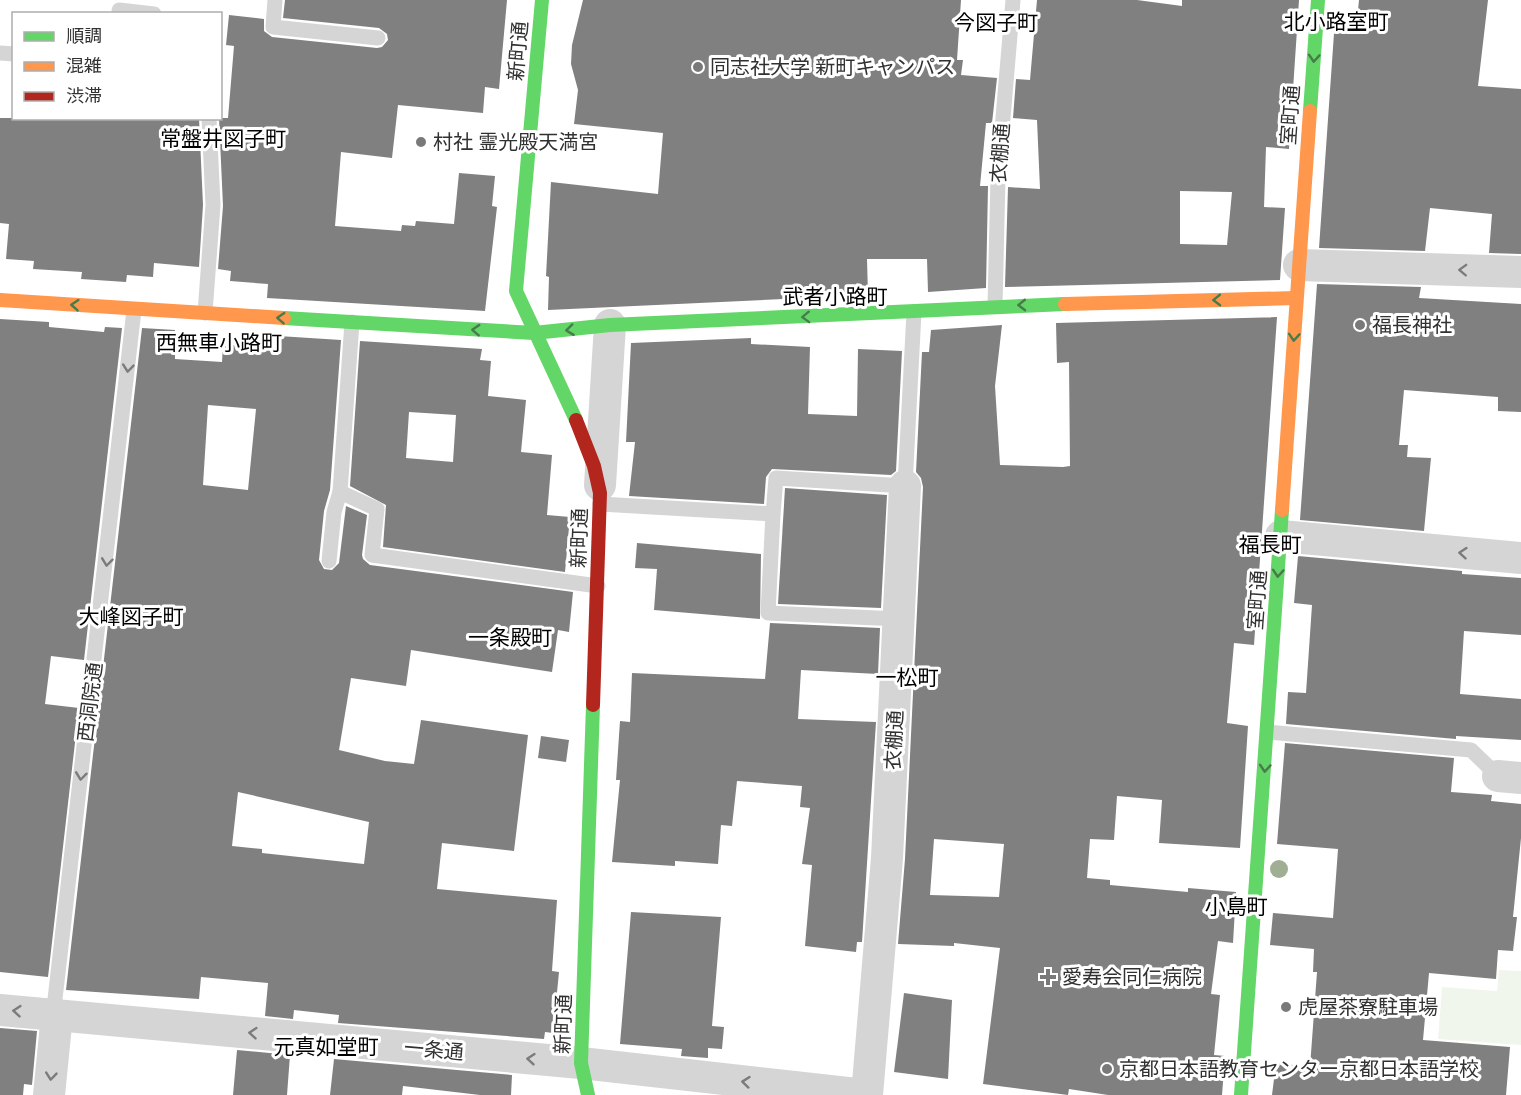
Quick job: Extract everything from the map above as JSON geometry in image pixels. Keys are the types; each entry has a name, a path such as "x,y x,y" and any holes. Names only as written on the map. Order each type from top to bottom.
{"street":[{"name":"新町通","path":"542,0 516,291 534,333 575,413 595,465 600,499 581,1063 588,1095"},
{"name":"室町通","path":"1241,1095 1318,0"},
{"path":"1299,265 1521,272"},
{"path":"0,300 534,333 610,325 914,312 995,306 1296,298"},
{"path":"600,499 610,325"},
{"name":"衣棚通","path":"867,1095 887,858 905,486"},
{"path":"1281,536 1521,558"},
{"name":"一条通","path":"0,1010 581,1063 867,1095"},
{"name":"西洞院通","path":"49,1095 57,1015"}],"lane":[{"path":"275,0 273,27 378,38"},
{"name":"衣棚通","path":"995,306 998,177 1013,0"},
{"path":"119,8 142,12"},
{"path":"205,313 213,205 209,120"},
{"name":"西洞院通","path":"57,1015 55,999 134,310"},
{"name":"衣棚通","path":"905,486 914,312"},
{"path":"329,561 334,512 339,492 352,322"},
{"path":"899,619 768,613 776,478 905,486"},
{"path":"339,492 377,509 372,555 597,586"},
{"path":"600,499 773,514"},
{"path":"1268,732 1471,750 1509,777"}],"shaded area":[{"path":"1499,970 1521,971 1521,1045 1438,1039 1442,987 1497,991"}],"building":[{"path":"285,0 507,0 499,89 485,87 483,113 398,105 392,158 341,152 335,226 401,231 402,225 415,226 416,221 454,224 459,173 495,176 492,206 497,207 485,311 267,298 268,284 230,281 231,271 218,269 223,206 219,120 228,118 234,46 226,45 229,15 264,19 264,31 272,37 377,48 382,47 388,40 387,34 379,28 283,18"},
{"path":"583,0 961,0 957,60 963,60 961,75 997,78 992,123 986,123 980,186 988,186 986,288 928,292 927,259 867,259 868,295 548,310 549,277 546,276 551,182 658,194 663,133 574,124 578,90 571,64 572,45"},
{"path":"1037,0 1137,0 1182,6 1182,0 1299,0 1289,149 1266,147 1264,207 1285,208 1280,280 1005,287 1008,187 1040,189 1037,120 1013,118 1016,79 1030,80","holes":["1180,191 1232,192 1227,245 1180,244"]},
{"path":"1359,0 1488,0 1478,86 1521,89 1521,254 1489,253 1492,214 1430,208 1425,251 1319,248 1335,19 1357,21"},
{"path":"0,118 12,118 12,120 199,120 203,205 199,267 154,263 153,277 127,275 126,282 81,279 82,272 33,269 34,261 6,259 9,224 0,223"},
{"path":"1317,284 1421,287 1419,298 1521,304 1521,412 1498,411 1498,397 1404,390 1399,445 1408,445 1407,457 1431,458 1424,531 1300,520"},
{"path":"1277,317 1254,645 1234,643 1227,723 1248,726 1240,848 1159,843 1162,800 1117,796 1114,840 1090,839 1087,878 1110,880 1110,885 1188,892 1188,888 1236,892 1233,943 1218,941 1211,994 1220,995 1214,1055 1225,1056 1222,1095 1108,1095 1069,1089 1068,1095 983,1084 1000,948 954,943 954,946 898,944 905,859 923,487 921,478 916,472 922,352 929,352 931,330 1002,325 995,386 1000,465 1070,466 1069,362 1057,363 1056,323","holes":["934,839 1004,844 999,897 930,895"]},
{"path":"0,319 49,322 49,327 104,332 105,327 122,328 84,660 51,656 45,704 79,708 48,977 0,972"},
{"path":"142,328 175,330 175,359 222,362 223,344 262,347 263,335 341,340 330,490 324,511 319,560 324,569 332,570 339,563 346,506 367,515 362,555 370,565 573,592 569,632 558,630 552,672 411,650 406,686 351,678 339,750 385,761 414,764 421,720 528,735 514,851 442,843 437,889 557,900 552,971 559,972 553,1033 545,1032 544,1039 338,1023 339,1015 294,1010 293,1019 265,1016 268,983 201,977 199,999 66,990","holes":["208,405 256,409 248,490 203,485","238,792 369,822 364,864 262,853 262,849 232,846"]},
{"path":"751,338 751,344 810,347 808,414 857,416 858,349 902,351 896,471 891,475 772,469 766,477 764,504 629,496 635,442 626,442 631,343"},
{"path":"360,341 482,349 480,360 491,361 488,396 526,400 521,452 552,455 547,515 570,517 565,572 383,547 386,505 350,486","holes":["409,412 456,415 453,462 406,458"]},
{"path":"785,488 887,495 881,608 778,604"},
{"path":"637,543 761,554 760,619 654,610 657,569 635,568"},
{"path":"1298,556 1462,571 1462,574 1521,578 1521,635 1464,631 1460,694 1521,699 1521,740 1456,736 1456,739 1286,724 1288,692 1306,693 1312,605 1294,603"},
{"path":"770,623 880,628 878,674 801,670 798,719 876,722 862,942 857,942 856,952 805,946 812,865 802,864 810,808 800,807 802,786 737,781 732,826 721,825 718,864 675,861 675,866 612,862 620,780 616,780 620,721 630,722 632,673 765,679"},
{"path":"541,736 569,740 566,762 538,758"},
{"path":"1285,743 1454,758 1451,792 1492,795 1491,801 1521,804 1521,838 1513,917 1517,917 1513,951 1498,950 1496,979 1429,973 1423,1040 1510,1047 1506,1095 1272,1095 1276,1063 1310,1067 1317,972 1313,972 1314,949 1270,945 1273,913 1333,918 1338,849 1277,844"},
{"path":"631,912 721,917 712,1026 724,1027 722,1049 708,1048 708,1058 681,1056 682,1049 620,1044"},
{"path":"904,993 952,1000 948,1079 894,1072"},
{"path":"0,1028 37,1031 32,1085 24,1084 23,1095 0,1095"},
{"path":"237,1050 290,1055 287,1095 233,1095"},
{"path":"334,1059 512,1075 511,1095 480,1095 403,1086 402,1095 330,1095"}],"traffic: fast":[{"path":"542,0 516,291 576,420"},
{"path":"1310,111 1318,0"},
{"path":"284,318 534,333 610,325 1065,304"},
{"path":"1241,1095 1282,510"},
{"path":"588,1095 581,1063 593,705"}],"traffic: slow":[{"path":"1282,510 1310,111"},
{"path":"1065,304 1296,298"},
{"path":"0,300 284,318"}],"traffic: jam":[{"path":"576,420 594,466 600,493 593,705"}],"place":[{"name":"同志社大学 新町キャンパス","path":"698,67"},
{"name":"村社 霊光殿天満宮","path":"421,142"},
{"name":"福長神社","path":"1360,325"},
{"name":"愛寿会同仁病院","path":"1048,977"},
{"name":"虎屋茶寮駐車場","path":"1286,1007"},
{"name":"京都日本語教育センター京都日本語学校","path":"1107,1069"}],"district":[{"name":"北小路室町","path":"1336,22"},
{"name":"今図子町","path":"996,23"},
{"name":"常盤井図子町","path":"223,139"},
{"name":"武者小路町","path":"835,297"},
{"name":"西無車小路町","path":"219,343"},
{"name":"福長町","path":"1270,545"},
{"name":"大峰図子町","path":"131,617"},
{"name":"一条殿町","path":"510,638"},
{"name":"一松町","path":"907,678"},
{"name":"小島町","path":"1236,907"},
{"name":"元真如堂町","path":"326,1047"}]}
